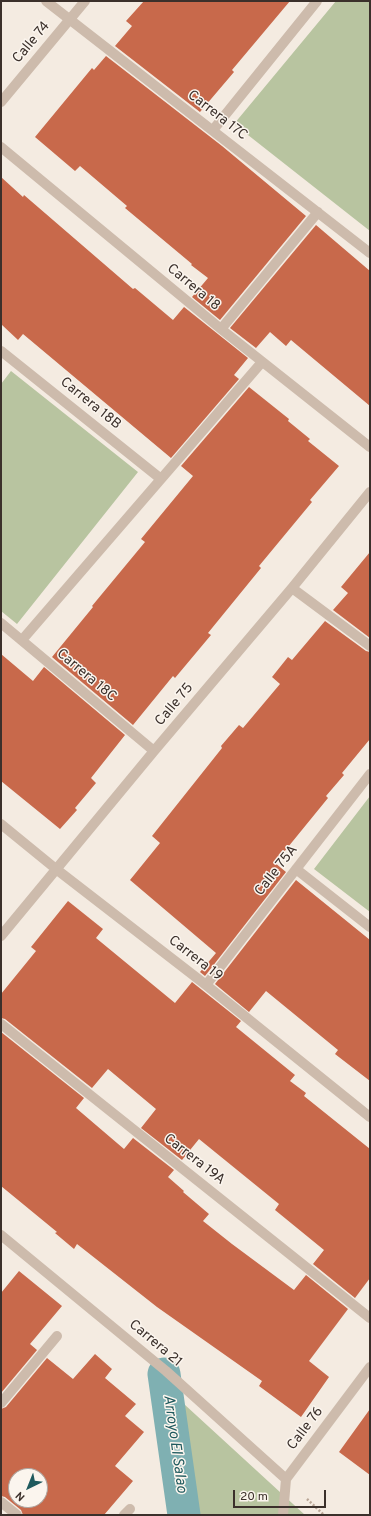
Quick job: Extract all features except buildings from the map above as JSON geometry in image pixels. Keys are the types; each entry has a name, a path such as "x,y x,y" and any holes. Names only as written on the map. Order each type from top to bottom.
{"street":[{"name":"Carrera 17C","path":"46,1 370,253"},
{"name":"Calle 74","path":"1,102 85,1"},
{"path":"213,130 317,1"},
{"name":"Carrera 18","path":"1,147 220,330 370,447"},
{"path":"220,330 318,212"},
{"path":"1,365 4,354"},
{"name":"Carrera 18B","path":"4,354 162,479"},
{"path":"22,640 262,362"},
{"name":"Calle 75","path":"1,936 154,751 292,588 370,492"},
{"path":"292,588 370,646"},
{"name":"Carrera 18C","path":"1,623 154,751"},
{"name":"Calle 75A","path":"206,985 370,774"},
{"name":"Carrera 19","path":"1,824 56,869 206,985 370,1117"},
{"path":"296,869 370,927"},
{"name":"Carrera 19A","path":"1,1024 370,1318"},
{"name":"Carrera 21","path":"1,1235 166,1371 286,1479"},
{"path":"1,1402 57,1336"},
{"name":"Calle 76","path":"286,1479 370,1367"},
{"path":"283,1515 286,1479"},
{"path":"1,1502 17,1515"}],"green space":[{"path":"336,1 370,1 370,231 234,124"},
{"path":"11,371 138,472 17,624 1,611 1,384"},
{"path":"370,796 370,912 314,869"},
{"path":"172,1393 305,1515 194,1515"}],"waterway":[{"name":"Arroyo El Salao","path":"164,1374 184,1515"}]}
